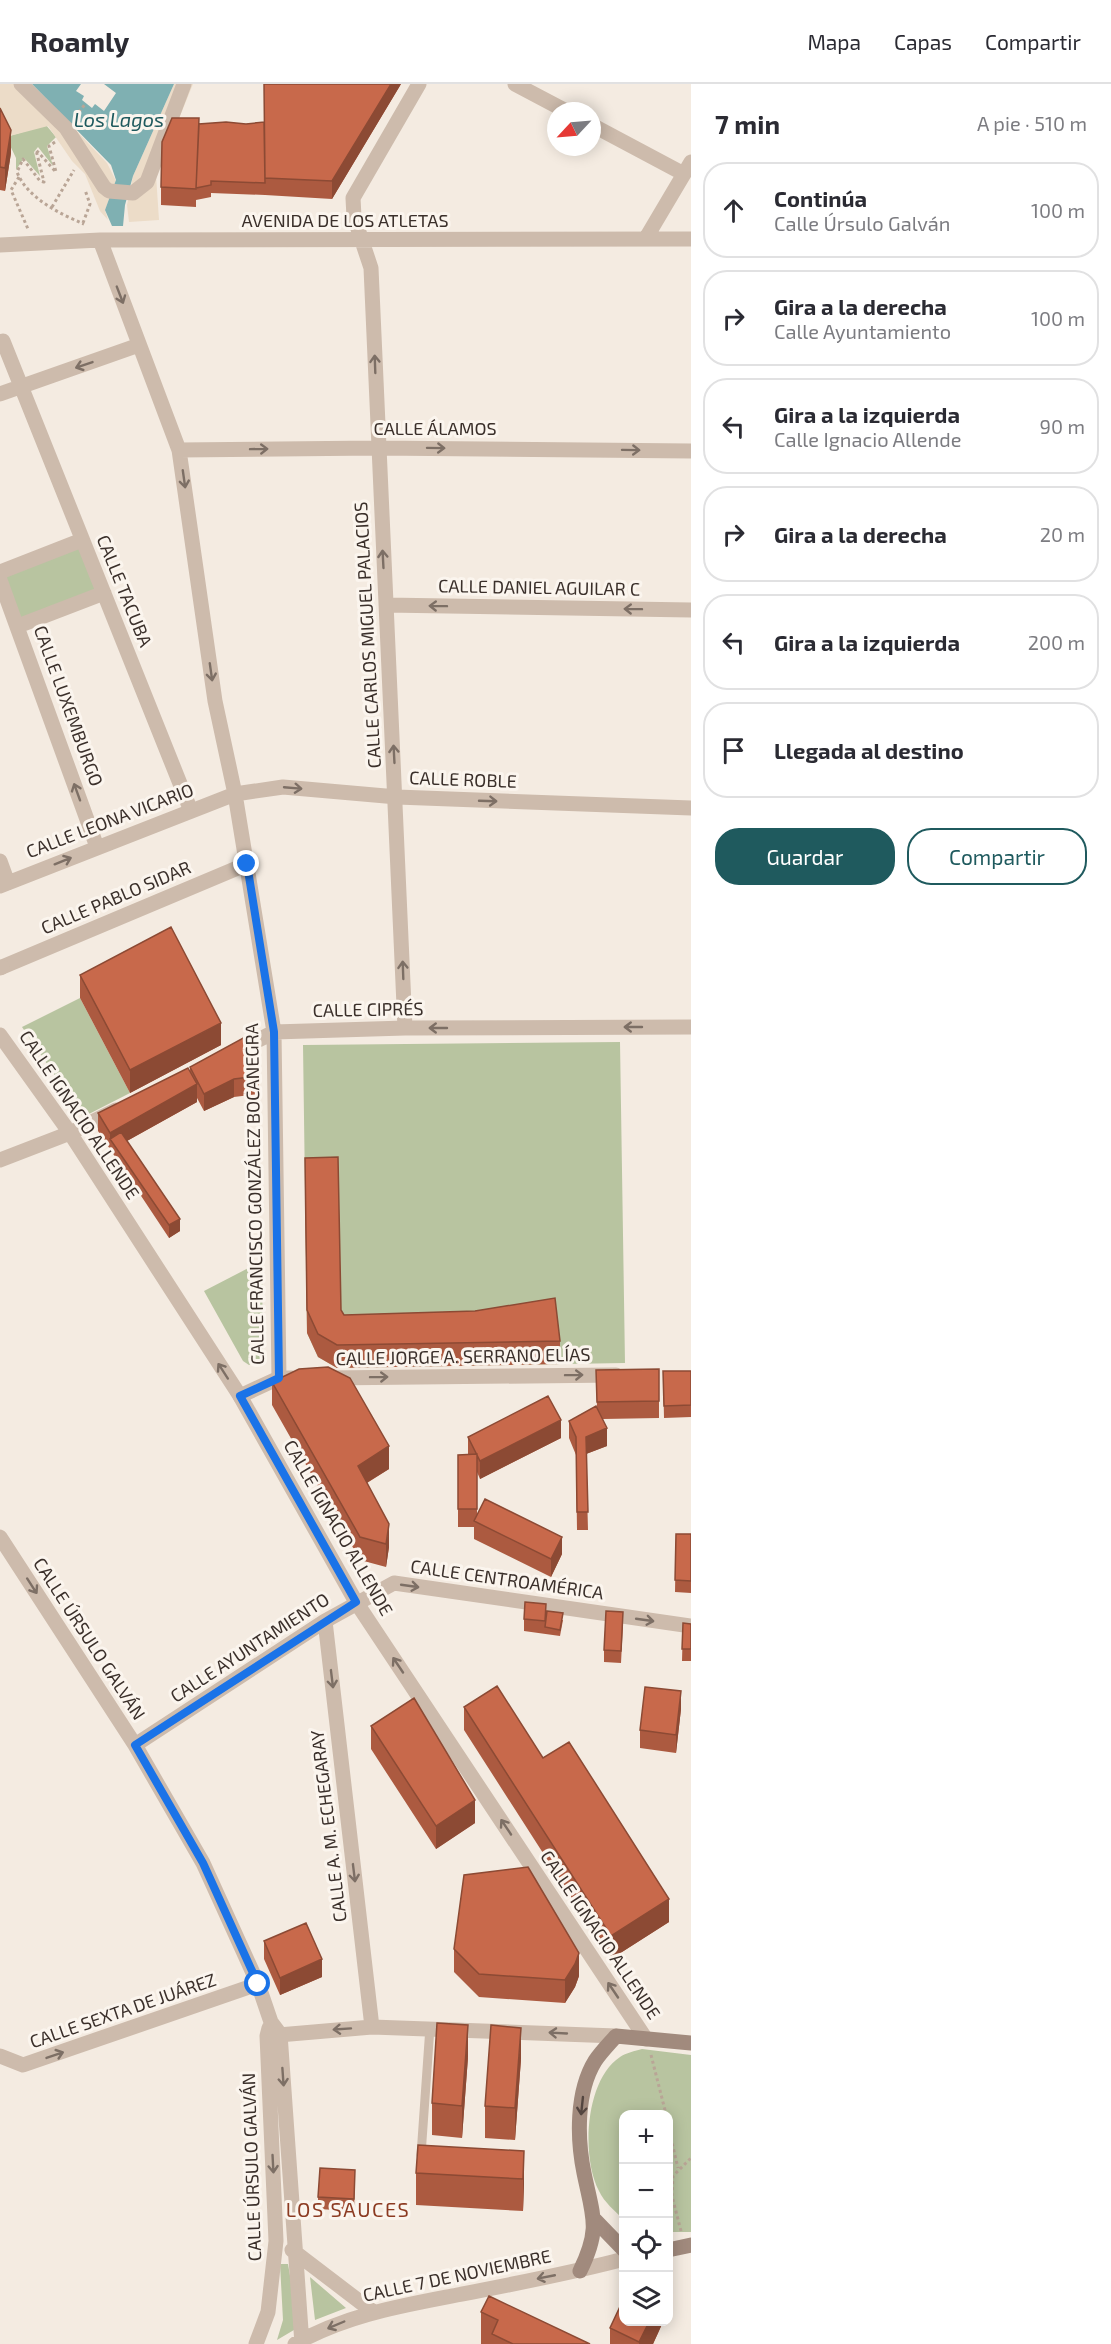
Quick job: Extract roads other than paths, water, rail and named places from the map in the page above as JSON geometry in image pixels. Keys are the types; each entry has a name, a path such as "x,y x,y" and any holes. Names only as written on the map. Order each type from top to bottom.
{"main road":[{"path":"580,2271 588,2254 595,2220 584,2171 580,2131 584,2088 595,2060 616,2036 691,2043"},
{"path":"595,2220 619,2245"},
{"path":"673,2250 689,2249"}],"street":[{"path":"21,84 66,128 104,187 109,191 132,193 147,182 184,84"},
{"name":"CALLE CARLOS MIGUEL PALACIOS","path":"405,1028 397,797 377,448 371,268 354,217 353,198 419,84"},
{"path":"515,84 549,102"},
{"path":"601,129 688,168 646,238"},
{"name":"AVENIDA DE LOS ATLETAS","path":"0,245 100,240 363,242 646,238 691,240"},
{"name":"CALLE FRANCISCO GONZÁLEZ BOCANEGRA","path":"100,240 180,450 215,701 235,794 274,1032 279,1378"},
{"name":"CALLE TACUBA","path":"3,341 191,811"},
{"path":"0,394 139,345"},
{"name":"CALLE ÁLAMOS","path":"180,450 377,448 691,451"},
{"path":"0,572 82,540"},
{"name":"CALLE LUXEMBURGO","path":"0,580 4,602 18,626 97,847"},
{"path":"18,626 105,593"},
{"name":"CALLE DANIEL AGUILAR C","path":"386,605 691,610"},
{"name":"CALLE ROBLE","path":"235,794 283,788 397,797 691,808"},
{"name":"CALLE LEONA VICARIO","path":"4,885 235,794"},
{"path":"0,861 4,885"},
{"name":"CALLE PABLO SIDAR","path":"1,968 247,864"},
{"name":"CALLE CIPRÉS","path":"220,1059 274,1032 405,1028 691,1027"},
{"name":"CALLE IGNACIO ALLENDE","path":"0,1035 70,1133 240,1396 356,1602 646,2038"},
{"path":"0,1160 70,1133 134,1101"},
{"name":"CALLE JORGE A. SERRANO ELÍAS","path":"240,1396 279,1378 632,1375"},
{"name":"CALLE ÚRSULO GALVÁN","path":"0,1537 135,1745 203,1863 258,1984 272,2030 297,2253 299,2343"},
{"name":"CALLE CENTROAMÉRICA","path":"356,1602 394,1583 691,1626"},
{"name":"CALLE AYUNTAMIENTO","path":"135,1745 356,1602"},
{"name":"CALLE A. M. ECHEGARAY","path":"325,1621 372,2027"},
{"name":"CALLE SEXTA DE JUÁREZ","path":"0,2056 23,2066 258,1984"},
{"path":"272,2030 430,2027 616,2036"},
{"name":"CALLE ÚRSULO GALVÁN","path":"256,2344 268,2312 276,2241 272,2030"},
{"path":"276,2241 297,2253 372,2311"},
{"name":"CALLE 7 DE NOVIEMBRE","path":"299,2343 372,2311 580,2271 619,2260"}],"lane":[{"path":"420,2166 430,2027"}],"water":[{"name":"Los Lagos","path":"32,84 174,84 133,176 125,205 123,226 112,226 105,210 116,180 111,165"}],"district":[{"name":"LOS SAUCES","path":"348,2210"}]}
